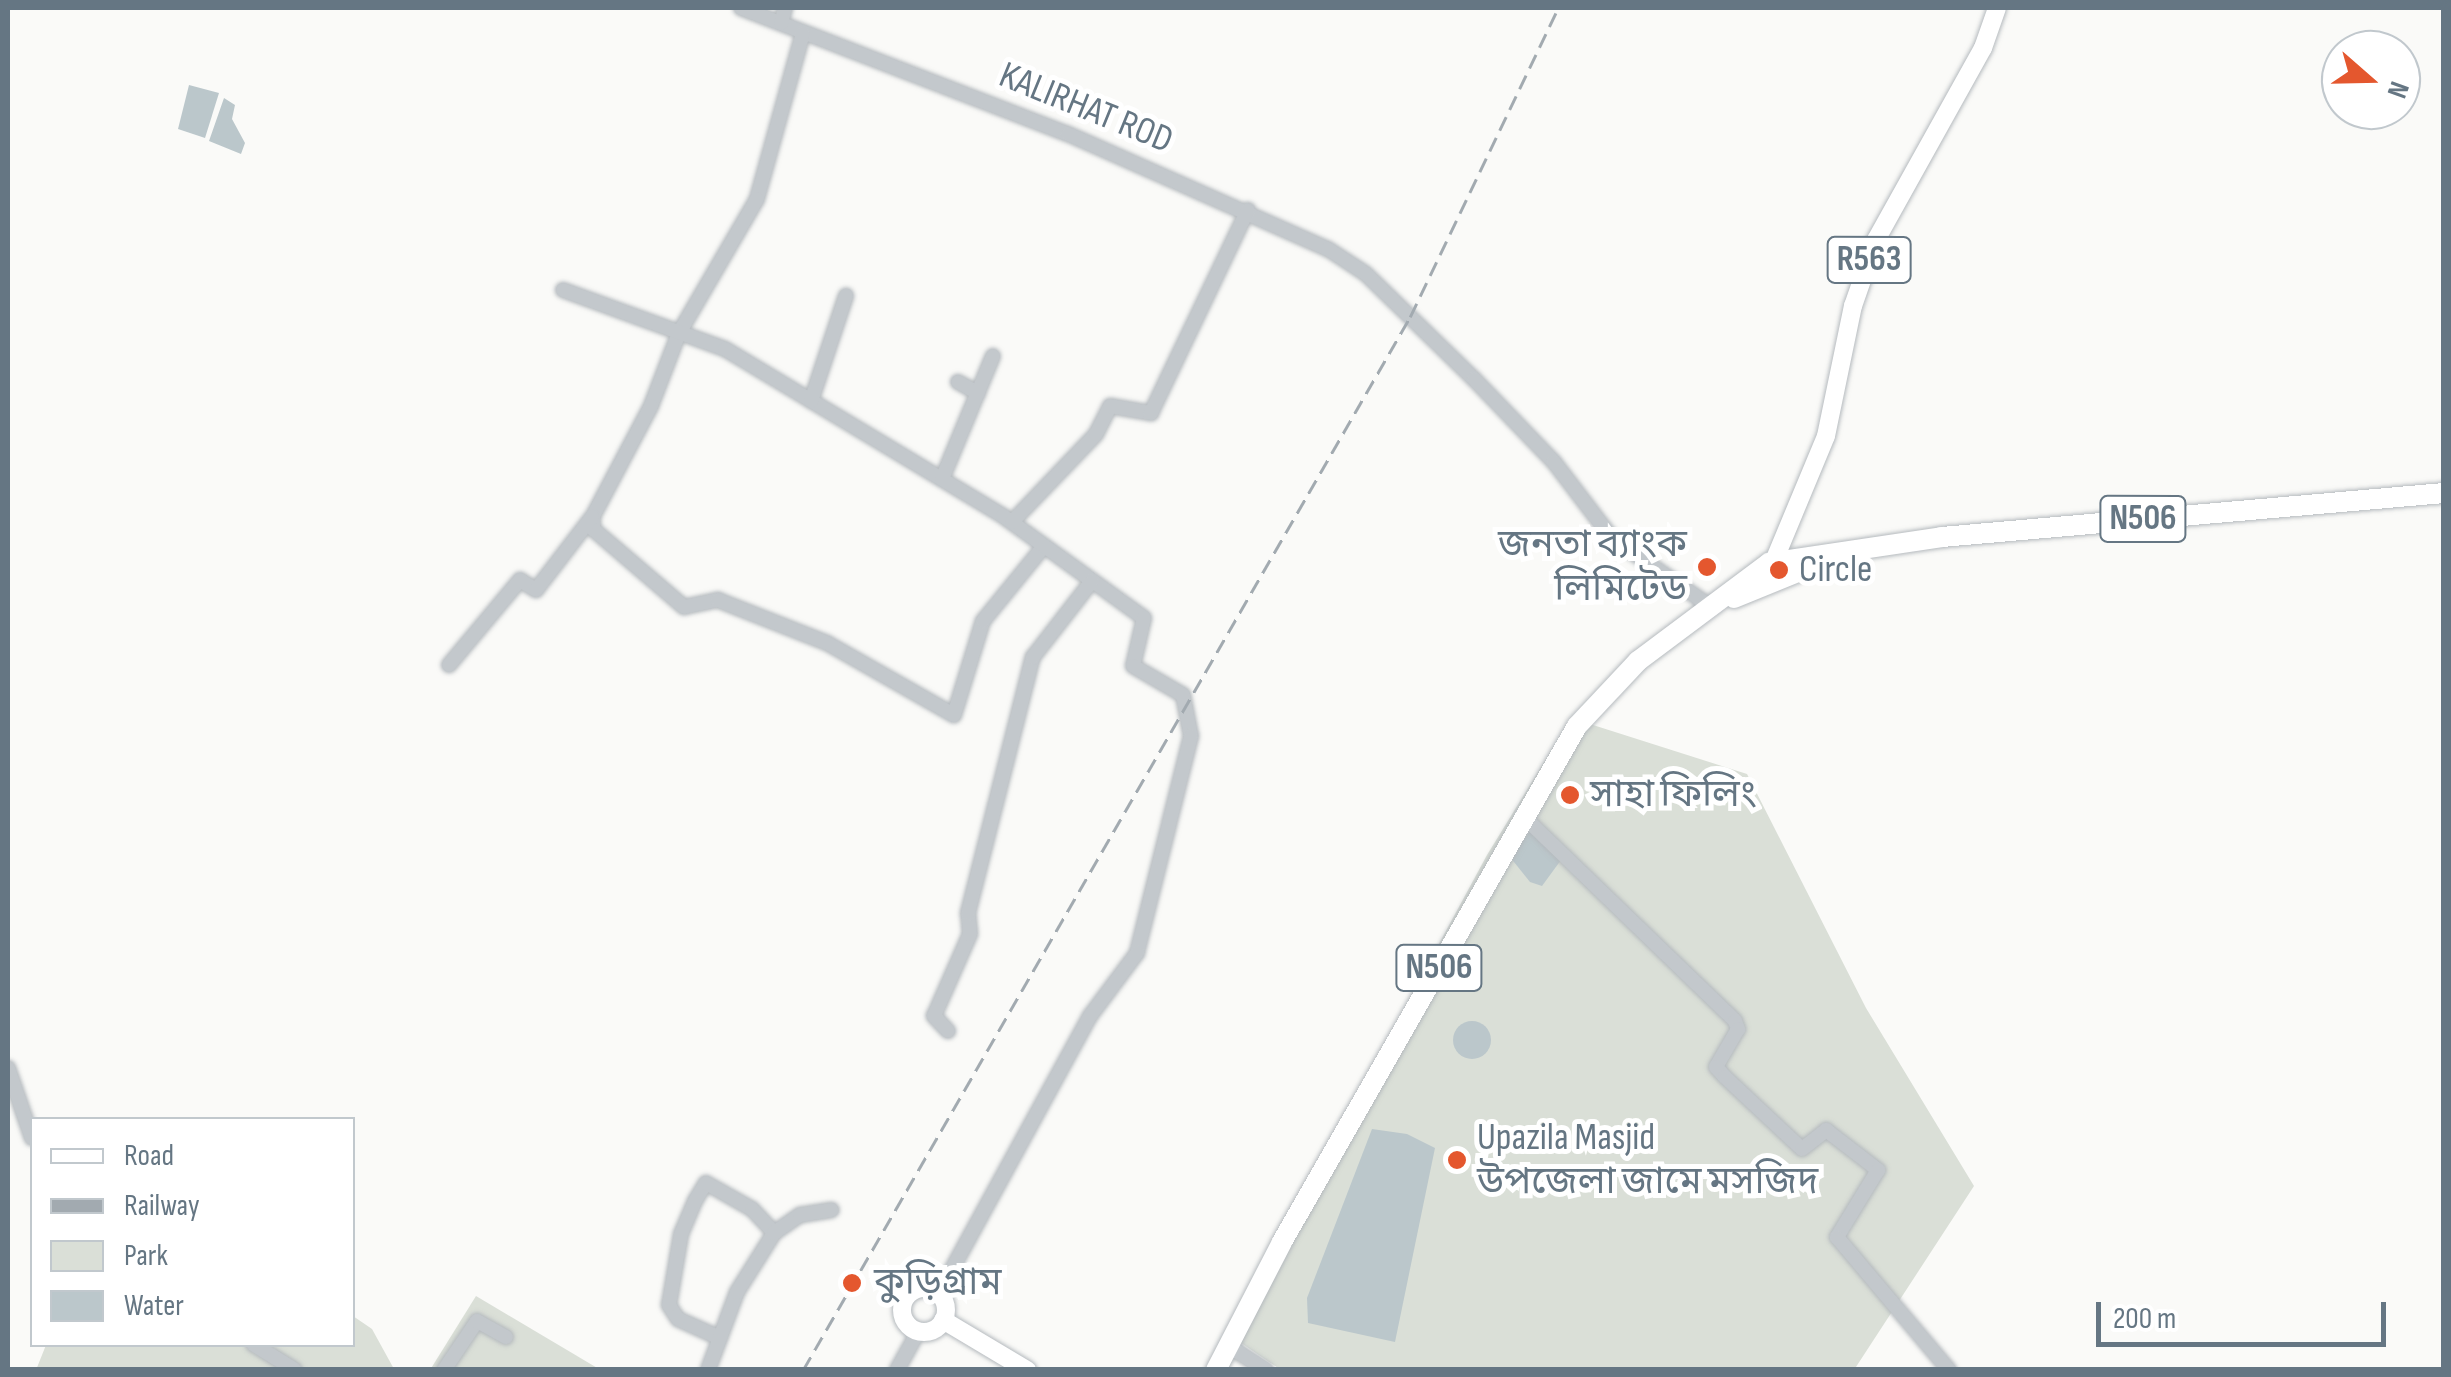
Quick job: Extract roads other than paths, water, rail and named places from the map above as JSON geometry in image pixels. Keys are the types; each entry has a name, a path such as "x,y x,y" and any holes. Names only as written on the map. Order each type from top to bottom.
{"highway":[{"name":"N506","path":"1216,1370 1282,1242 1522,816 1577,726 1608,691 1710,606 1779,570 1843,553 1942,537 2444,493"}],"main road":[{"name":"R563","path":"1779,570 1785,530 1826,436 1853,306 1876,240 1984,48 1996,8"},
{"path":"944,1320 918,1332 902,1317 906,1296 926,1287 939,1293 944,1320 1027,1370"}],"street":[{"name":"KALIRHAT ROD","path":"741,8 1248,210 1328,249 1392,298 1554,462 1612,538 1710,606"},
{"path":"781,23 786,8"},
{"path":"449,665 520,580 536,590 593,516 651,406 680,333 757,199 802,33"},
{"path":"1012,522 1096,434 1110,406 1151,413 1248,210"},
{"path":"563,290 725,349 1012,522 1144,618 1133,666 1183,696 1191,736 1137,954 1090,1016 939,1293"},
{"path":"812,401 846,296"},
{"path":"942,479 992,356"},
{"path":"958,382 978,393"},
{"path":"593,516 593,528 684,607 718,600 827,643 954,714 984,622 1044,546"},
{"path":"948,1031 934,1016 970,934 968,913 1032,657 1092,581"},
{"path":"1522,816 1735,1021 1738,1028 1716,1067 1725,1077 1802,1149 1826,1130 1878,1170 1837,1237 1949,1370"},
{"path":"8,1068 30,1132"},
{"path":"720,1338 678,1319 669,1305 682,1234 695,1201 706,1183 752,1208 774,1233"},
{"path":"708,1370 737,1292 774,1233 800,1215 832,1210"},
{"path":"444,1370 477,1321 506,1337"},
{"path":"897,1370 918,1332"},
{"path":"258,1347 295,1370"},
{"path":"1230,1347 1266,1370"}],"water":[{"path":"189,85 219,93 205,138 178,129"},
{"path":"224,98 235,105 232,119 245,143 241,154 209,141"},
{"path":"1531,830 1561,860 1542,886 1530,882 1510,857"},
{"path":"1472,1021 1485,1027 1491,1040 1485,1053 1472,1059 1459,1053 1453,1040 1459,1027"},
{"path":"1372,1129 1407,1134 1435,1148 1395,1342 1308,1323 1307,1298"}],"railway":[{"path":"803,1370 1410,317 1558,8"}],"place":[{"name":"জনতা ব্যাংক লিমিটেড","path":"1707,567"},
{"name":"Circle","path":"1779,570"},
{"name":"সাহা ফিলিং","path":"1570,795"},
{"name":"Upazila Masjid উপজেলা জামে মসজিদ","path":"1457,1160"},
{"name":"কুড়িগ্রাম","path":"852,1283"}]}
